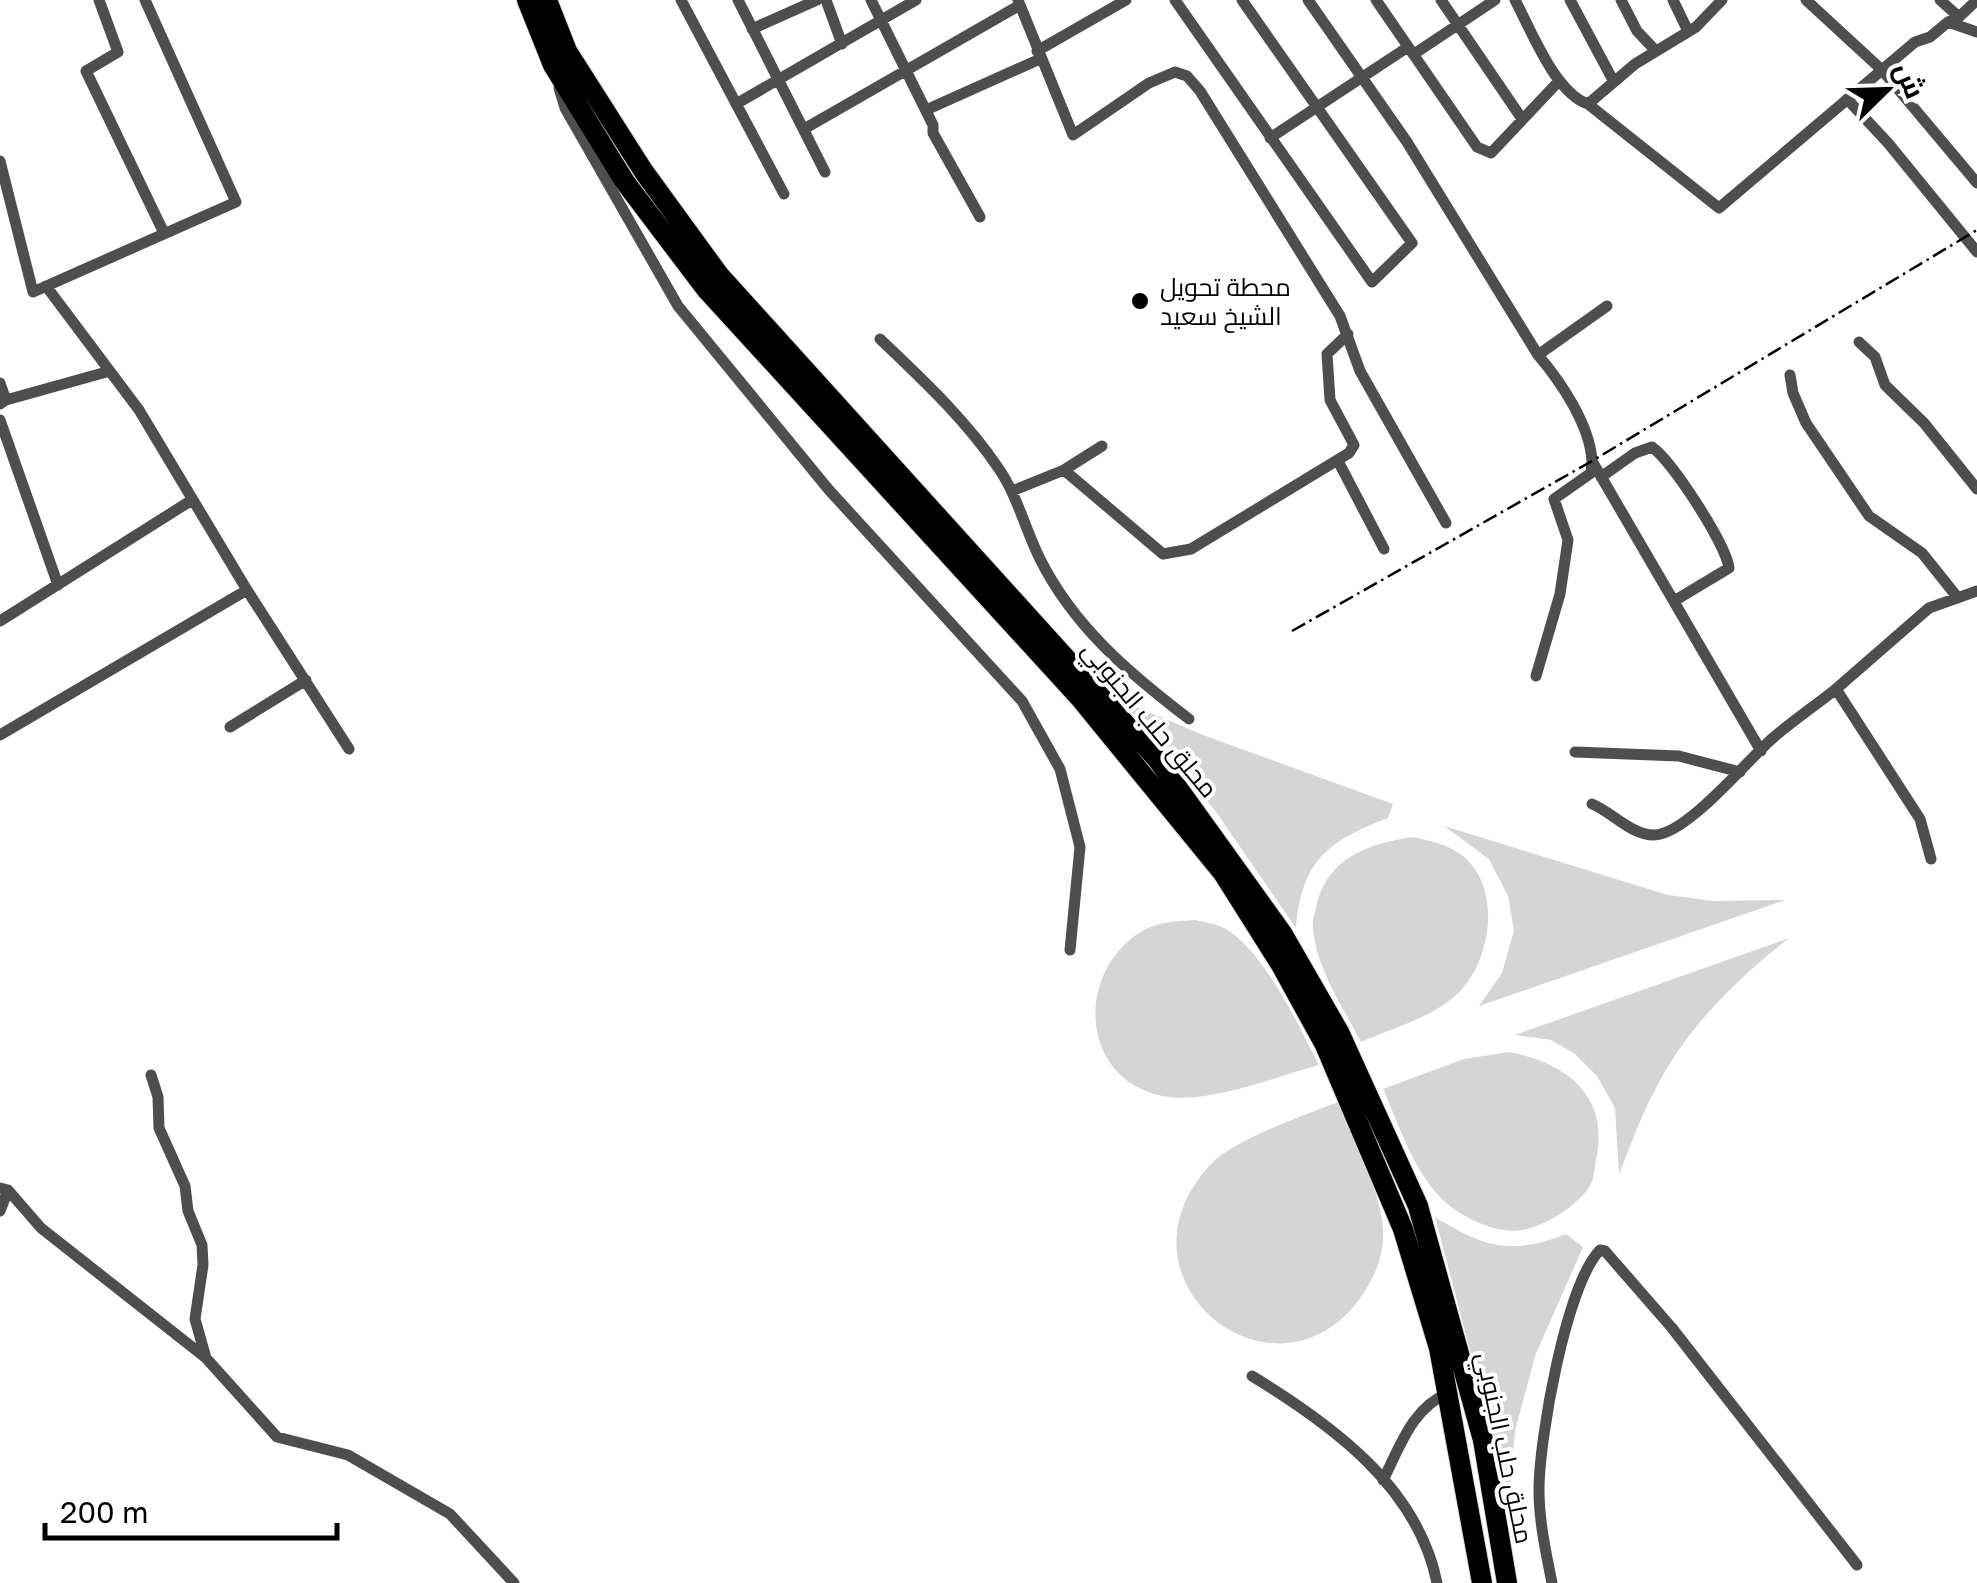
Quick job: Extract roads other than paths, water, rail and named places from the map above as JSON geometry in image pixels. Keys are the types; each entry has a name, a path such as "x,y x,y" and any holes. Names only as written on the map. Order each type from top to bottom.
{"highway":[{"name":"محلق حلب الجنوبي","path":"527,0 553,65 626,182 706,288 1080,698 1223,873 1281,965 1362,1126 1403,1229 1439,1348 1482,1583"},
{"name":"محلق حلب الجنوبي","path":"548,0 567,51 644,172 719,274 1157,759 1282,932 1339,1032 1418,1206 1483,1440 1507,1583"}],"street":[{"path":"98,0 118,52 86,70 164,233"},
{"path":"0,161 32,292 236,202 145,0"},
{"path":"681,0 784,194"},
{"path":"738,0 824,172"},
{"path":"752,28 816,0"},
{"path":"826,0 842,44"},
{"path":"871,0 926,110 933,132 980,218"},
{"path":"736,104 916,0"},
{"path":"926,110 1038,55 1126,0"},
{"path":"1177,1 1372,282 1412,242 1242,0"},
{"path":"1308,0 1364,76 1538,355 1556,376 1591,445 1591,473 1554,499 1568,540 1560,594 1536,676"},
{"path":"1376,0 1477,147 1490,153 1559,80"},
{"path":"1441,0 1522,120"},
{"path":"1270,138 1364,76 1459,25 1495,0"},
{"path":"1514,0 1574,99 1588,104 1719,208 1916,42 1930,37 1977,0"},
{"path":"1570,0 1614,82"},
{"path":"1621,0 1637,32 1656,50"},
{"path":"1673,0 1688,31"},
{"path":"1588,104 1656,50 1688,31 1722,0"},
{"path":"1806,0 1882,70 1977,183"},
{"path":"1940,0 1953,20 1977,32"},
{"path":"804,129 1019,3 1073,135 1149,83 1175,72 1187,76 1320,284 1348,334 1360,371 1446,523"},
{"path":"553,65 565,108 678,306 829,490 1022,702 1060,769 1080,847 1070,950"},
{"path":"1847,99 1888,142 1977,252"},
{"path":"46,286 139,410 349,750"},
{"path":"1538,355 1608,306"},
{"path":"1064,470 1164,554 1191,549 1350,454 1354,445 1330,400 1326,354 1348,334"},
{"path":"880,339 980,442 1012,491 1040,560 1077,616 1112,659 1190,719"},
{"path":"1859,342 1874,357 1885,385 1924,423 1977,490"},
{"path":"0,383 3,402 110,372"},
{"path":"1790,375 1806,423 1869,516 1922,553 1958,598"},
{"path":"0,420 58,585"},
{"path":"1012,491 1064,470 1102,446"},
{"path":"1601,477 1635,453 1652,447 1676,472 1714,534 1729,568 1674,601"},
{"path":"1338,460 1384,549"},
{"path":"1592,461 1760,751"},
{"path":"0,621 192,500"},
{"path":"0,735 247,590"},
{"path":"1592,804 1626,825 1657,836 1700,808 1760,751 1928,608 1977,591"},
{"path":"230,727 306,680"},
{"path":"1836,689 1920,818 1931,859"},
{"path":"1575,752 1679,756 1740,772"},
{"path":"151,1075 158,1098 159,1128 186,1186 188,1211 202,1245 203,1266 194,1319 206,1358"},
{"path":"4,1189 42,1228 206,1358 277,1438 348,1455 450,1514 514,1583"},
{"path":"0,1211 4,1189"},
{"path":"1552,1583 1540,1508 1542,1437 1568,1322 1582,1282 1600,1250 1672,1328 1858,1565"},
{"path":"1252,1376 1307,1410 1383,1480 1415,1520 1432,1559 1436,1583"},
{"path":"1383,1480 1417,1414 1448,1392"}],"railway":[{"path":"1292,631 1592,461 1977,230"}],"place":[{"name":"محطة تحويل الشيخ سعيد","path":"1140,301"}]}
